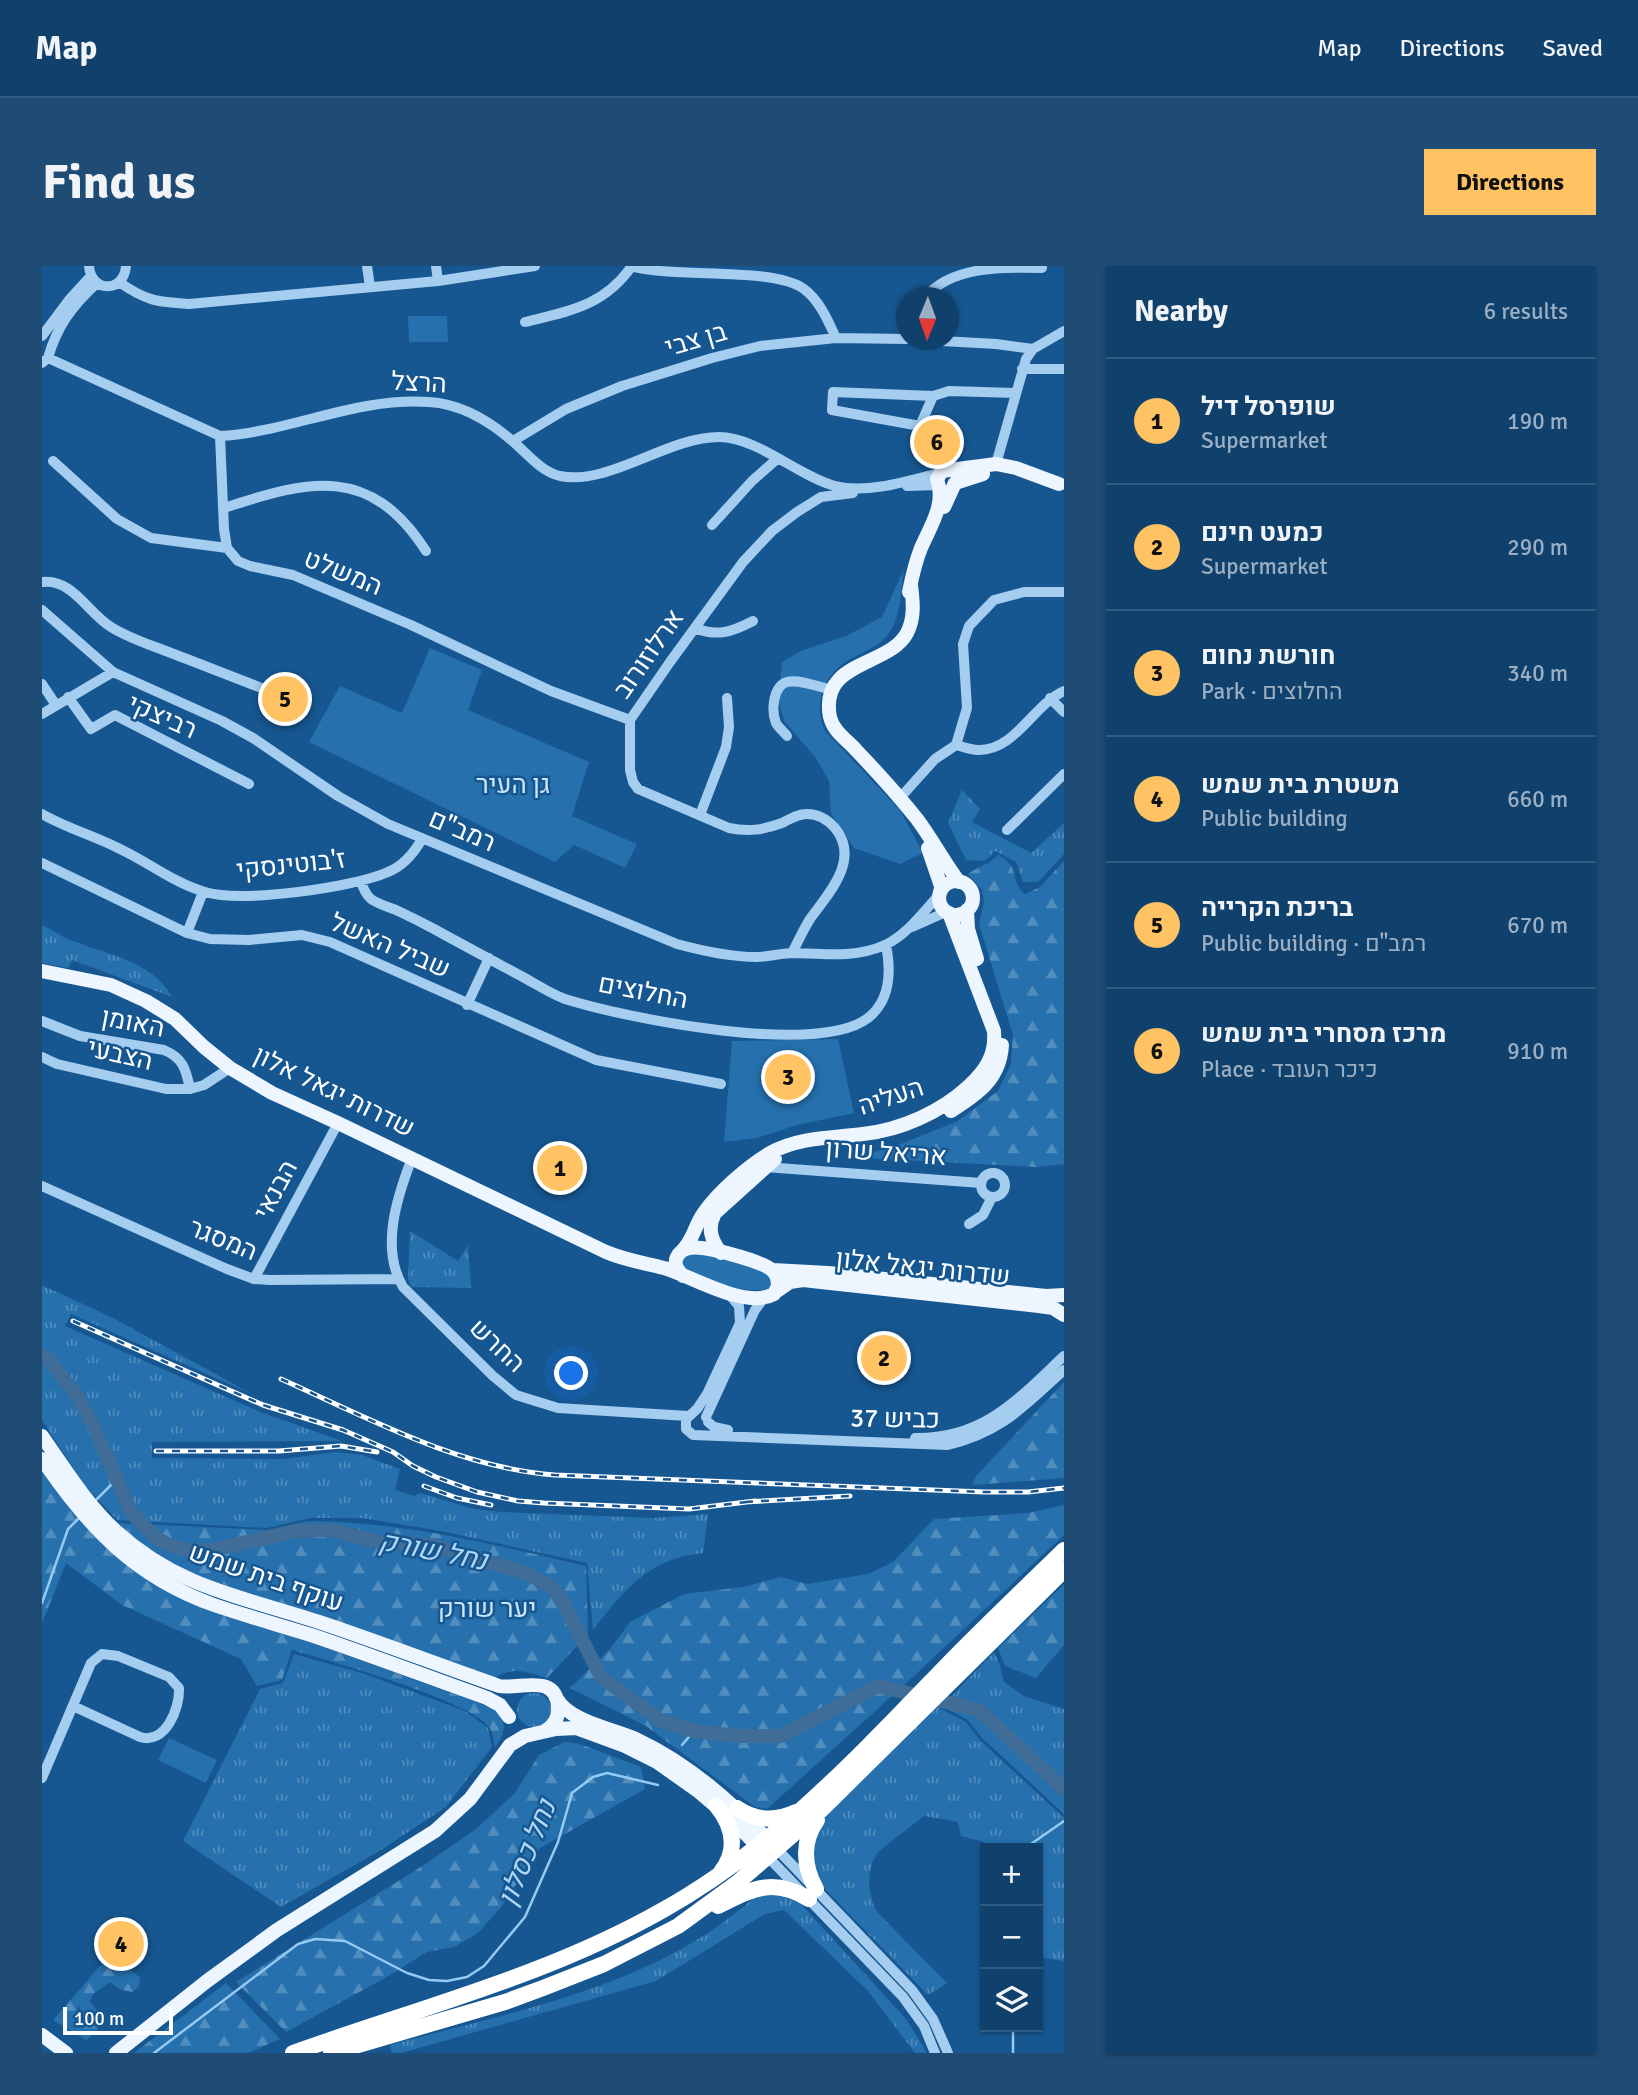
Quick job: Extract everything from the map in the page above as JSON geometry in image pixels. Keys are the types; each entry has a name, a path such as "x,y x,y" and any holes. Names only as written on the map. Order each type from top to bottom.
{"highway":[{"path":"293,2053 488,1988 561,1960 631,1928 768,1848 832,1799 912,1720 957,1666 1064,1550"},
{"path":"678,1926 737,1883 804,1807 894,1719 1064,1570"},
{"path":"331,2053 506,2002 543,1988 604,1964 754,1889 784,1888 812,1894 806,1843 810,1830 832,1799"},
{"path":"711,1881 728,1863 733,1847 728,1822 716,1805"},
{"path":"737,1808 750,1816 770,1819 789,1815 804,1807"}],"main road":[{"path":"946,481 996,464 1016,468 1061,485"},
{"path":"946,481 998,472 1061,485"},
{"path":"917,820 941,891 940,904 948,912 959,915 967,910 973,896 968,887 959,882 917,820 834,727 830,712 832,690 845,673 901,641 911,623 911,585 922,547 940,518 946,481"},
{"path":"941,891 950,883 959,882"},
{"name":"העליה","path":"721,1253 711,1235 712,1219 765,1167 782,1155 801,1148 864,1141 902,1132 949,1112 971,1099 992,1079 1002,1055 1002,1041 971,944 967,910"},
{"name":"העליה","path":"680,1253 694,1237 699,1221 707,1209 747,1169 767,1155 797,1143 871,1133 908,1123 956,1098 981,1074 993,1054 994,1031 948,912"},
{"name":"שדרות יגאל אלון","path":"42,971 111,985 146,1001 169,1014 230,1068 272,1093 618,1257 664,1268 726,1291 770,1294 790,1282 803,1280 1039,1306 1053,1308 1064,1315"},
{"name":"שדרות יגאל אלון","path":"537,1218 632,1254 662,1257 695,1248 721,1253 773,1270 828,1273 1046,1296 1064,1295"},
{"path":"680,1253 676,1267 683,1276"},
{"path":"770,1294 778,1282 773,1270"},
{"name":"עוקף בית שמש","path":"42,1436 82,1494 116,1532 143,1553 176,1573 218,1592 317,1621 499,1686 524,1686"},
{"name":"עוקף בית שמש","path":"42,1459 71,1502 107,1541 135,1564 169,1585 213,1605 312,1635 487,1698 500,1705 511,1720"},
{"path":"116,2053 261,1941 328,1896 403,1853 435,1831 470,1799 505,1751 512,1737 510,1698 524,1686 542,1685 563,1708 573,1714 635,1738 695,1774 737,1808 768,1848"},
{"path":"511,1720 521,1731 540,1733 554,1724 559,1709 556,1698"},
{"path":"505,1751 519,1738 576,1728 625,1746 671,1771 768,1848"},
{"path":"42,2035 66,2053"}],"street":[{"path":"92,275 108,286 119,282 125,275 126,266"},
{"path":"367,266 370,287"},
{"path":"436,266 438,281"},
{"path":"119,282 144,299 189,304 438,281 535,266"},
{"path":"525,322 576,310 605,296 619,284 632,266 661,271 785,279 805,290 816,300 836,338"},
{"path":"934,287 950,276 970,269 990,266 1042,268"},
{"path":"42,337 69,300 92,275"},
{"path":"92,275 79,300 54,336 46,354 220,436 226,548"},
{"path":"996,464 1028,349 1037,341 1063,332"},
{"name":"בן צבי","path":"513,441 566,409 622,386 760,346 836,338 896,338"},
{"path":"959,342 1028,349"},
{"path":"1022,369 1064,369"},
{"path":"933,396 920,426 832,410 833,392 933,396 949,391 1015,393"},
{"name":"הרצל","path":"220,436 247,433 378,403 430,402 452,405 471,412 513,441 549,472 572,477 602,472 701,438 732,438 750,444 813,477 828,489 946,481"},
{"path":"712,525 752,481 777,459"},
{"name":"המשלט","path":"53,461 117,519 151,538 226,548 238,561 293,575 411,625 551,691 630,720"},
{"path":"224,508 307,485 343,486 374,497 394,510 412,529 426,551"},
{"name":"ארלוזורוב","path":"792,953 844,867 842,842 838,832 828,821 807,814 754,831 729,828 638,789 632,782 629,757 630,720 743,562 772,531 828,489"},
{"path":"42,582 56,582 68,587 92,614 136,640 267,690"},
{"path":"899,799 935,759 956,745 967,708 963,644 969,626 994,600 1024,592 1064,592"},
{"name":"רמב\"ם","path":"42,610 113,672 222,721 253,738 359,808 422,839 677,944 708,953 758,957 792,953 832,955 869,950 886,945 907,929 941,891"},
{"path":"695,628 709,634 723,634 753,621"},
{"path":"42,714 113,672"},
{"path":"787,736 776,722 774,710 778,688 785,682 795,682 832,690"},
{"path":"42,684 56,705"},
{"path":"956,745 976,751 989,749 1016,733 1050,698 1064,691"},
{"name":"רביצקי","path":"68,697 91,729 115,715 249,784"},
{"path":"701,815 726,747 729,727 727,698"},
{"path":"1050,698 1064,712"},
{"path":"1007,830 1064,774"},
{"name":"ז'בוטינסקי","path":"42,814 121,849 180,882 220,895 264,896 361,881 390,872 406,861 422,839"},
{"name":"שביל האשל","path":"42,863 187,933 210,939 249,940 302,935 330,942 596,1060 721,1084"},
{"name":"החלוצים","path":"361,881 364,891 371,899 412,917 562,998 641,1019 773,1034 838,1031 869,1018 879,1006 889,978 890,963 886,945"},
{"path":"187,933 204,892"},
{"name":"רמב\"ם","path":"907,929 948,912"},
{"path":"467,1004 489,958"},
{"name":"האומן","path":"42,1021 80,1037 164,1050 176,1055 183,1062 190,1089"},
{"name":"הצבעי","path":"42,1057 57,1064 166,1089 190,1089"},
{"path":"190,1089 204,1085 230,1068"},
{"name":"הבנאי","path":"254,1279 338,1123"},
{"name":"אריאל שרון","path":"782,1155 784,1167 789,1170"},
{"path":"398,1279 393,1253 394,1219 399,1191 412,1158"},
{"name":"אריאל שרון","path":"765,1167 981,1183"},
{"path":"996,1173 1003,1177 1005,1189 1000,1195 992,1197 983,1191 981,1183 988,1174 996,1173"},
{"name":"המסגר","path":"42,1186 254,1279 398,1279"},
{"path":"969,1224 983,1215 992,1197"},
{"name":"החרש","path":"398,1279 493,1376 516,1395 558,1408 627,1411 660,1416 691,1414"},
{"path":"726,1291 739,1306 740,1323 707,1394 685,1423 688,1432 695,1435 706,1430 707,1420 755,1310 770,1294"},
{"name":"כביש 37","path":"707,1420 715,1427 728,1430 940,1437 976,1427 1001,1413 1064,1356"},
{"name":"כביש 37","path":"702,1434 947,1445 976,1437 998,1427 1064,1370"},
{"name":"החרש","path":"627,1411 677,1425 688,1432"},
{"path":"691,1414 702,1414 707,1420"},
{"path":"42,1778 91,1663 97,1656 107,1654 169,1677 177,1684 179,1693 178,1703 164,1732 152,1739 141,1737 73,1706"},
{"path":"768,1848 903,1997 923,2026 935,2053"},
{"path":"812,1894 912,1990 933,2019 948,2053"}],"green space":[{"path":"408,316 447,316 448,342 409,342"},
{"path":"904,569 899,605 891,630 876,645 836,669 825,685 820,703 825,731 900,810 923,853 900,864 854,848 831,813 829,781 816,758 784,721 778,699 782,662 803,650 846,636 882,617"},
{"name":"גן העיר","path":"430,648 482,670 468,710 589,762 572,816 637,844 625,868 574,845 555,862 309,742 340,686 402,713"},
{"path":"962,790 980,809 972,822 1031,853 1064,823 1064,854 1038,882 1023,882 1016,862 995,851 985,861 966,860 948,823"},
{"path":"998,855 1010,865 1017,884 1025,894 1040,887 1064,861 1064,1164 1035,1167 846,1157 888,1149 956,1122 998,1091 1011,1064 1013,1035 979,924 984,902 982,890 968,874"},
{"path":"42,925 66,938 139,966 163,984 172,997 72,960 68,968 42,963"},
{"path":"838,1039 854,1113 797,1125 757,1138 724,1142 732,1041"},
{"path":"410,1231 458,1261 468,1245 471,1288 411,1287 408,1278"},
{"path":"708,1253 759,1269 772,1277 772,1288 754,1290 730,1287 707,1281 686,1269 683,1258 686,1254"},
{"path":"42,1285 113,1318 254,1395 71,1314 65,1326 263,1413 342,1441 152,1442 152,1458 284,1459 335,1452 362,1455 400,1469 395,1490 414,1496 420,1493 474,1509 653,1518 708,1514 703,1553 667,1562 639,1578 593,1630 587,1563 441,1531 362,1518 311,1518 267,1528 117,1520 85,1486 42,1420"},
{"path":"1064,1382 1064,1478 972,1485 976,1476"},
{"path":"42,1470 173,1595 213,1612 296,1637 498,1710 504,1725 495,1748 489,1727 476,1716 455,1705 397,1682 292,1650 282,1680 257,1686 241,1659 122,1605 66,1563 42,1623"},
{"path":"1064,1505 1064,1535 767,1809 755,1807 646,1726 570,1688 610,1649 630,1622 684,1594 743,1587 781,1577 807,1584 868,1574 893,1562 934,1519 1028,1513"},
{"name":"יער שורק","path":"308,1521 414,1530 482,1542 586,1566 588,1634 547,1678 512,1671 493,1680 177,1568 143,1545 118,1523 268,1530"},
{"path":"1064,1584 1064,1645 1036,1678 1005,1666 998,1648"},
{"path":"994,1652 1004,1682 1024,1696 1064,1709 1064,1814 981,1737 968,1720 942,1706"},
{"path":"294,1654 362,1673 465,1711 488,1728 492,1747 446,1807 381,1850 281,1907 183,1841 260,1689 283,1683"},
{"path":"534,1693 546,1698 551,1710 546,1722 534,1727 522,1722 517,1710 522,1698"},
{"path":"937,1707 966,1722 979,1739 1064,1818 1064,1961 1043,1958 1043,1843 985,1843 961,1836 958,1822 924,1816 879,1851 871,1866 869,1882 878,1913 947,1983 928,1995 823,1887 813,1865 811,1847 819,1827 868,1772"},
{"path":"169,1738 217,1760 206,1783 158,1760"},
{"path":"565,1742 580,1744 641,1767 645,1789 540,1848 502,1906 478,1933 454,1947 427,1952 286,2032 236,1982 424,1865 476,1829 515,1793 539,1755"},
{"path":"759,1893 790,1896 802,1905 906,2019 927,2053 915,2053 868,1991 784,1910 765,1914 656,1981 401,2053 392,2053 390,2045 536,2006 632,1973 677,1951 720,1925"},
{"path":"112,1961 140,1977 139,1986 133,1992 121,1990 110,1982 93,1994 90,2002 101,2018 96,2031 86,2040 53,2020 100,1966"},
{"path":"226,1983 280,2039 248,2053 134,2053"}],"waterway":[{"name":"נחל שורק","path":"42,1356 49,1360 78,1397 131,1512 156,1538 169,1545 187,1550 212,1550 296,1531 332,1530 378,1542 430,1545 526,1573 553,1588 563,1602 601,1677 660,1720 694,1731 736,1736 781,1736 878,1686 979,1710 1064,1789"},
{"path":"96,1500 117,1479"},
{"path":"42,1603 68,1529 79,1518"},
{"name":"נחל כסלון","path":"682,1745 694,1731"},
{"name":"נחל כסלון","path":"154,2053 298,1944 315,1939 345,1941 407,1973 429,1980 447,1981 467,1977 484,1966 525,1917 558,1842 572,1793 593,1777 607,1773 658,1785"},
{"path":"1032,1843 1064,1821"},
{"path":"1013,2032 1013,2053"}],"railway":[{"path":"73,1321 263,1405 343,1430 393,1452 436,1477 477,1492 518,1501 689,1509 755,1501"},
{"path":"281,1379 415,1439 484,1463 519,1470 555,1475 984,1492 1028,1492 1064,1488"},
{"path":"156,1451 279,1451 341,1446 377,1452"},
{"path":"424,1486 457,1498 491,1505"},
{"path":"745,1502 850,1496"}],"place":[{"name":"מרכז מסחרי בית שמש","path":"937,442"},
{"name":"בריכת הקרייה","path":"285,699"},
{"name":"חורשת נחום","path":"788,1077"},
{"name":"שופרסל דיל","path":"560,1168"},
{"name":"כמעט חינם","path":"884,1358"},
{"name":"משטרת בית שמש","path":"121,1944"}]}
